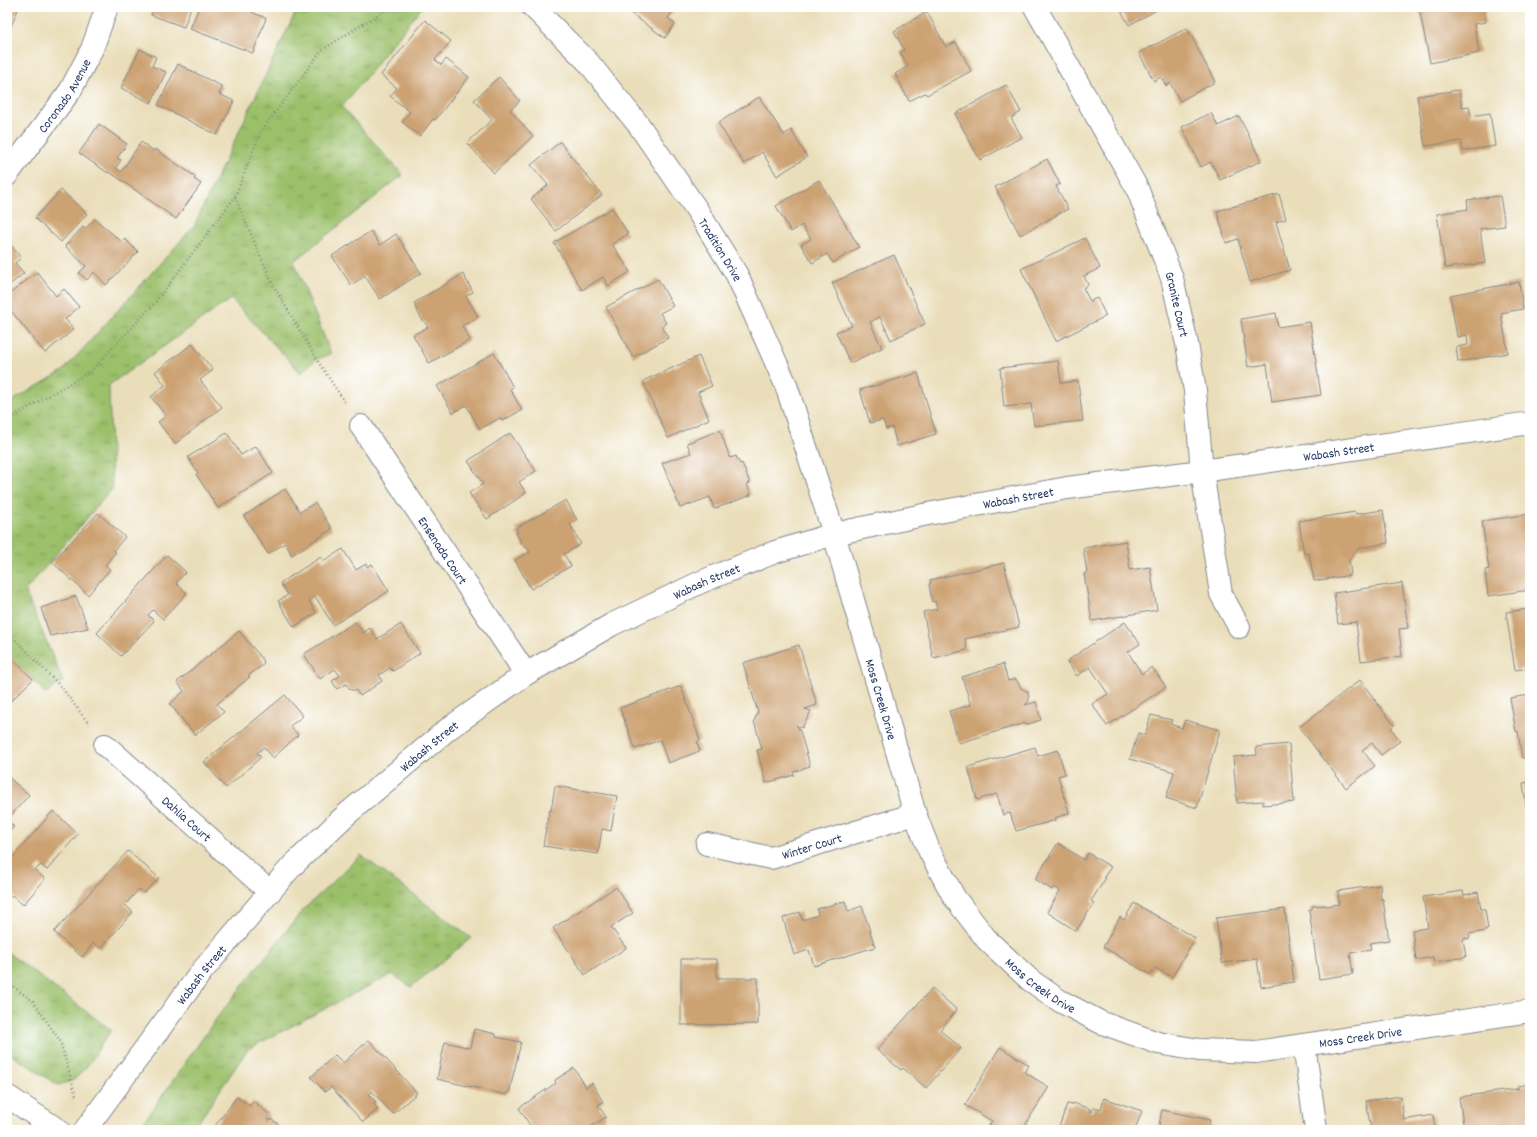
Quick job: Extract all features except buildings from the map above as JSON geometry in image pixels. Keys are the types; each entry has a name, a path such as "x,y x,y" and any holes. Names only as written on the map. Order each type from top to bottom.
{"street":[{"name":"Coronado Avenue","path":"7,175 70,90 92,49 107,7"},
{"name":"Granite Court","path":"1035,7 1137,188 1172,278 1189,352 1202,471 1221,594 1239,627"},
{"name":"Tradition Drive","path":"539,9 588,62 638,124 697,210 737,275 786,385 834,534"},
{"name":"Wabash Street","path":"86,1130 202,971 292,866 347,814 448,730 526,674 611,625 701,582 775,552 834,534 928,514 1068,488 1202,471 1530,423"},
{"name":"Ensenada Court","path":"361,426 526,674"},
{"name":"Moss Creek Drive","path":"834,534 915,814 929,850 954,897 983,934 1030,980 1060,1001 1109,1026 1158,1043 1199,1050 1256,1052 1530,1011"},
{"name":"Dahlia Court","path":"105,745 270,892"},
{"name":"Winter Court","path":"707,844 771,858 915,814"},
{"path":"1304,1045 1316,1130"},
{"path":"7,1096 58,1130"}],"path":[{"path":"7,420 91,371 154,304 235,197 261,131 322,50 390,7"},
{"path":"235,197 272,283 319,363 361,426"},
{"path":"7,631 62,688 105,745"},
{"path":"7,982 33,1002 60,1041 86,1130"}],"green space":[{"path":"298,7 422,7 342,107 403,175 294,261 331,354 315,360 301,373 231,299 109,385 112,489 25,591 63,681 46,694 7,654 7,404 63,371 194,226"},
{"path":"361,855 471,938 411,987 392,974 248,1049 193,1130 138,1130 216,1019 303,910"},
{"path":"7,952 111,1030 88,1065 74,1080 58,1085 7,1052"}]}
